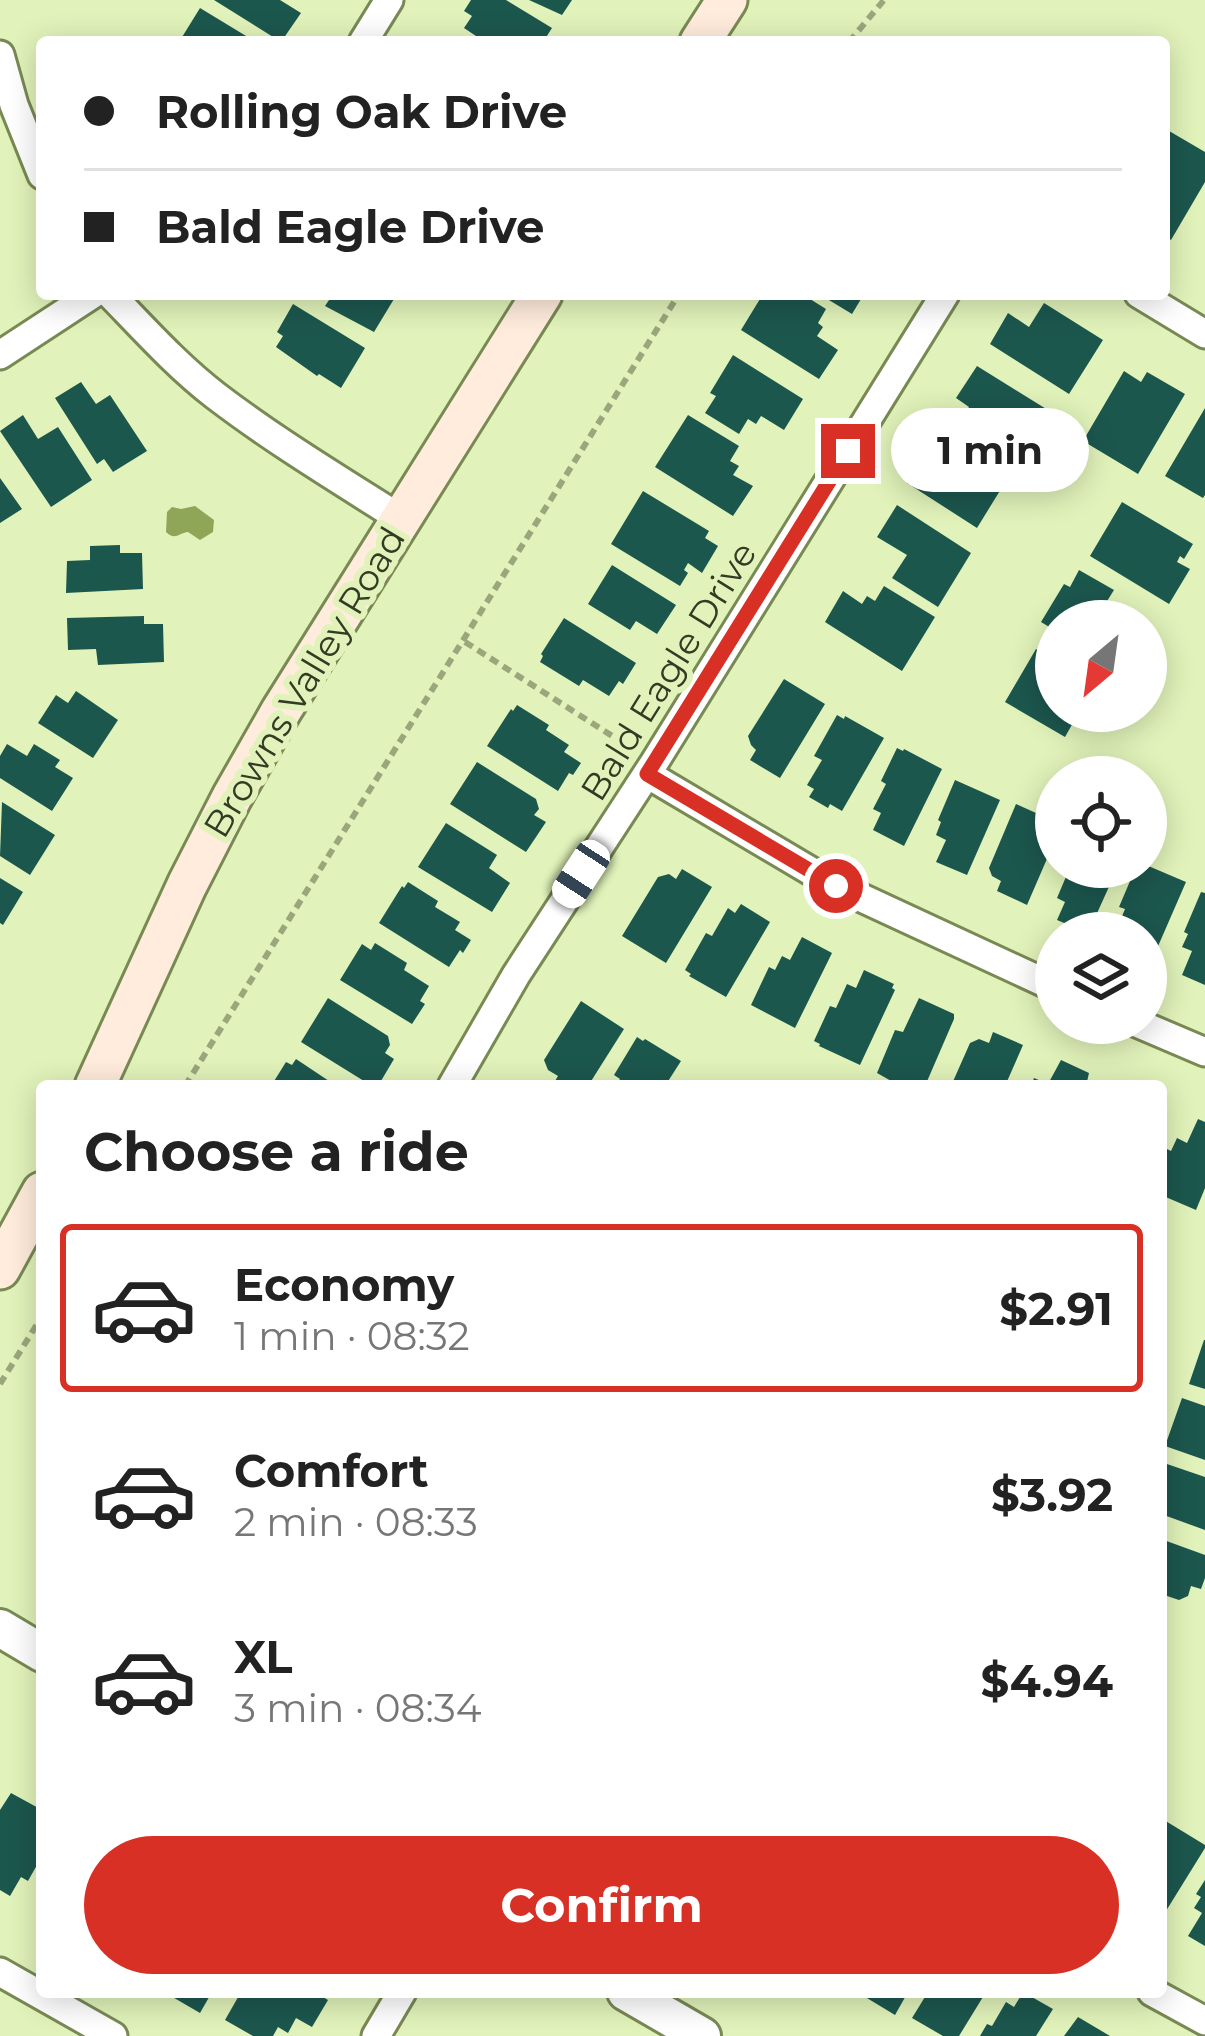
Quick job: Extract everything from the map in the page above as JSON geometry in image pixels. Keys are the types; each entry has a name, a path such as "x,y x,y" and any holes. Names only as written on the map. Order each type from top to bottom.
{"main road":[{"path":"704,36 727,0"},
{"name":"Browns Valley Road","path":"98,1080 232,797 538,300"},
{"path":"0,1269 36,1203"}],"street":[{"path":"367,36 389,0"},
{"path":"0,55 36,160"},
{"path":"0,355 84,300"},
{"path":"116,300 213,393 401,519"},
{"name":"Bald Eagle Drive","path":"455,1080 516,975 941,300"},
{"path":"1149,300 1205,334"},
{"path":"650,769 836,886 1035,978"},
{"path":"1167,1036 1205,1052"},
{"path":"0,1628 36,1649"},
{"path":"0,1972 36,1992"},
{"path":"46,1998 113,2036"},
{"path":"376,2036 398,1998"},
{"path":"636,1998 702,2036"},
{"path":"1163,1998 1205,2021"}],"path":[{"path":"854,36 884,0"},
{"path":"189,1080 675,300"},
{"path":"464,642 650,769"},
{"path":"0,1384 36,1326"}],"shaded area":[{"path":"195,506 214,520 213,532 200,540 188,532 175,536 166,532 167,512 172,507"}],"building":[{"path":"214,0 280,0 301,13 285,36 271,36"},
{"path":"471,0 506,0 552,28 547,36 476,36 464,28 472,16 464,11"},
{"path":"529,0 572,0 562,15"},
{"path":"200,8 246,36 183,36"},
{"path":"1170,132 1205,152 1205,182 1171,240"},
{"path":"329,300 393,300 374,332 325,306"},
{"path":"759,300 812,300 826,309 817,336 838,350 819,379 741,330"},
{"path":"829,300 860,300 852,314"},
{"path":"1044,303 1103,340 1069,394 990,344 1008,313 1029,327"},
{"path":"293,304 365,348 341,388 276,347 283,336 277,332"},
{"path":"733,355 803,399 784,430 761,416 756,424 748,419 739,434 705,413 716,396 710,393"},
{"path":"977,366 1056,415 1023,468 957,426 969,407 956,398"},
{"path":"1124,371 1141,382 1147,372 1185,394 1138,474 1083,441"},
{"path":"81,382 96,404 110,395 147,451 113,472 104,459 97,464 55,398"},
{"path":"1205,408 1205,495 1203,498 1165,476"},
{"path":"23,415 38,439 58,427 92,480 51,507 0,431"},
{"path":"688,415 739,446 730,461 739,466 733,475 753,486 733,516 655,467"},
{"path":"972,448 1005,469 995,485 1001,489 977,528 907,483 927,453 949,467 954,458 962,463"},
{"path":"0,478 22,509 0,523"},
{"path":"643,491 709,531 705,538 718,546 702,573 688,563 680,586 611,544"},
{"path":"1122,502 1193,544 1177,562 1190,569 1169,604 1090,556"},
{"path":"897,505 971,553 938,607 892,578 907,555 877,537"},
{"path":"120,545 120,553 142,553 143,589 66,593 67,561 90,560 90,546"},
{"path":"612,565 676,605 657,634 636,621 630,630 588,604"},
{"path":"1079,570 1114,590 1108,600 1054,600 1064,584 1070,587"},
{"path":"884,586 935,617 902,671 825,622 843,591 862,604 867,596 875,601"},
{"path":"144,616 144,624 163,624 164,662 98,665 96,649 68,650 67,618"},
{"path":"564,618 636,663 609,696 583,680 579,686 540,662"},
{"path":"1035,651 1035,720 1005,702"},
{"path":"784,679 825,704 780,778 750,760 756,750 748,736"},
{"path":"76,691 118,720 93,758 38,723 56,695 68,703"},
{"path":"517,705 549,725 546,730 569,745 564,752 581,763 558,791 487,746"},
{"path":"837,715 884,738 842,811 809,797 814,789 807,785 822,760 814,756"},
{"path":"7,744 27,756 34,744 60,760 55,767 73,778 52,811 0,778 0,756"},
{"path":"897,748 942,769 904,846 873,830 881,813 873,809 886,784 881,781"},
{"path":"477,762 536,799 539,809 534,815 546,822 526,852 450,804"},
{"path":"955,780 1000,800 967,875 936,862 946,840 936,835 938,820"},
{"path":"2,802 55,835 30,875 0,856"},
{"path":"1016,804 1035,813 1035,887 1027,905 997,891 1001,881 989,868"},
{"path":"446,823 497,855 489,868 510,883 492,912 418,867"},
{"path":"682,869 712,887 666,963 622,936 658,877 669,874 676,879"},
{"path":"1167,874 1186,882 1167,926 1167,912 1124,912 1119,907 1127,888 1167,888"},
{"path":"0,878 23,892 3,925 0,923"},
{"path":"408,882 438,901 435,907 460,922 455,930 471,940 449,967 379,923"},
{"path":"1061,888 1108,888 1098,912 1061,912 1065,902 1057,898"},
{"path":"1201,892 1205,893 1205,985 1182,975 1192,951 1182,947 1188,934 1184,932"},
{"path":"741,904 770,922 726,997 685,970 706,933 712,936 728,908 735,913"},
{"path":"802,937 832,953 795,1028 751,1005 769,967 775,970 782,956 790,960"},
{"path":"375,943 407,963 404,970 429,986 420,1001 425,1004 412,1024 340,980 362,944 371,950"},
{"path":"864,970 894,984 895,990 860,1065 814,1041 830,1006 836,1008 847,984 856,988"},
{"path":"328,998 388,1036 385,1053 394,1059 382,1080 362,1080 301,1042"},
{"path":"919,998 954,1014 928,1080 889,1080 877,1073 895,1030 903,1032"},
{"path":"581,1001 624,1029 592,1080 556,1080 558,1076 544,1060"},
{"path":"993,1032 1023,1045 1008,1080 954,1080 970,1043 979,1039 989,1043"},
{"path":"637,1037 681,1061 669,1080 619,1080 614,1075"},
{"path":"296,1059 328,1080 275,1080 286,1062 292,1065"},
{"path":"1061,1060 1089,1073 1087,1080 1050,1080"},
{"path":"1198,1119 1205,1122 1205,1188 1196,1210 1167,1198 1167,1149 1171,1151 1177,1138 1187,1143"},
{"path":"1205,1340 1205,1389 1189,1384"},
{"path":"1182,1398 1205,1406 1205,1460 1167,1447"},
{"path":"1167,1464 1205,1477 1205,1530 1167,1516"},
{"path":"1167,1541 1205,1555 1201,1589 1191,1586 1188,1596 1179,1600 1167,1596"},
{"path":"11,1793 36,1807 36,1867 28,1881 21,1877 10,1896 0,1890 0,1810"},
{"path":"1167,1822 1205,1848 1167,1909"},
{"path":"1205,1880 1205,1946 1188,1936 1202,1913 1194,1908"},
{"path":"174,1998 209,1998 200,2013"},
{"path":"238,1998 328,2000 312,2027 296,2018 288,2033 278,2027 273,2036 253,2036 225,2020"},
{"path":"867,1998 905,1998 895,2015"},
{"path":"924,1998 982,1998 959,2036 943,2036 912,2018"},
{"path":"1019,1998 1034,1998 1053,2009 1036,2036 980,2036 1006,2002 1014,2007"},
{"path":"1078,2017 1110,2036 1064,2036"}],"route":[{"path":"836,886 647,774 848,451"}]}
